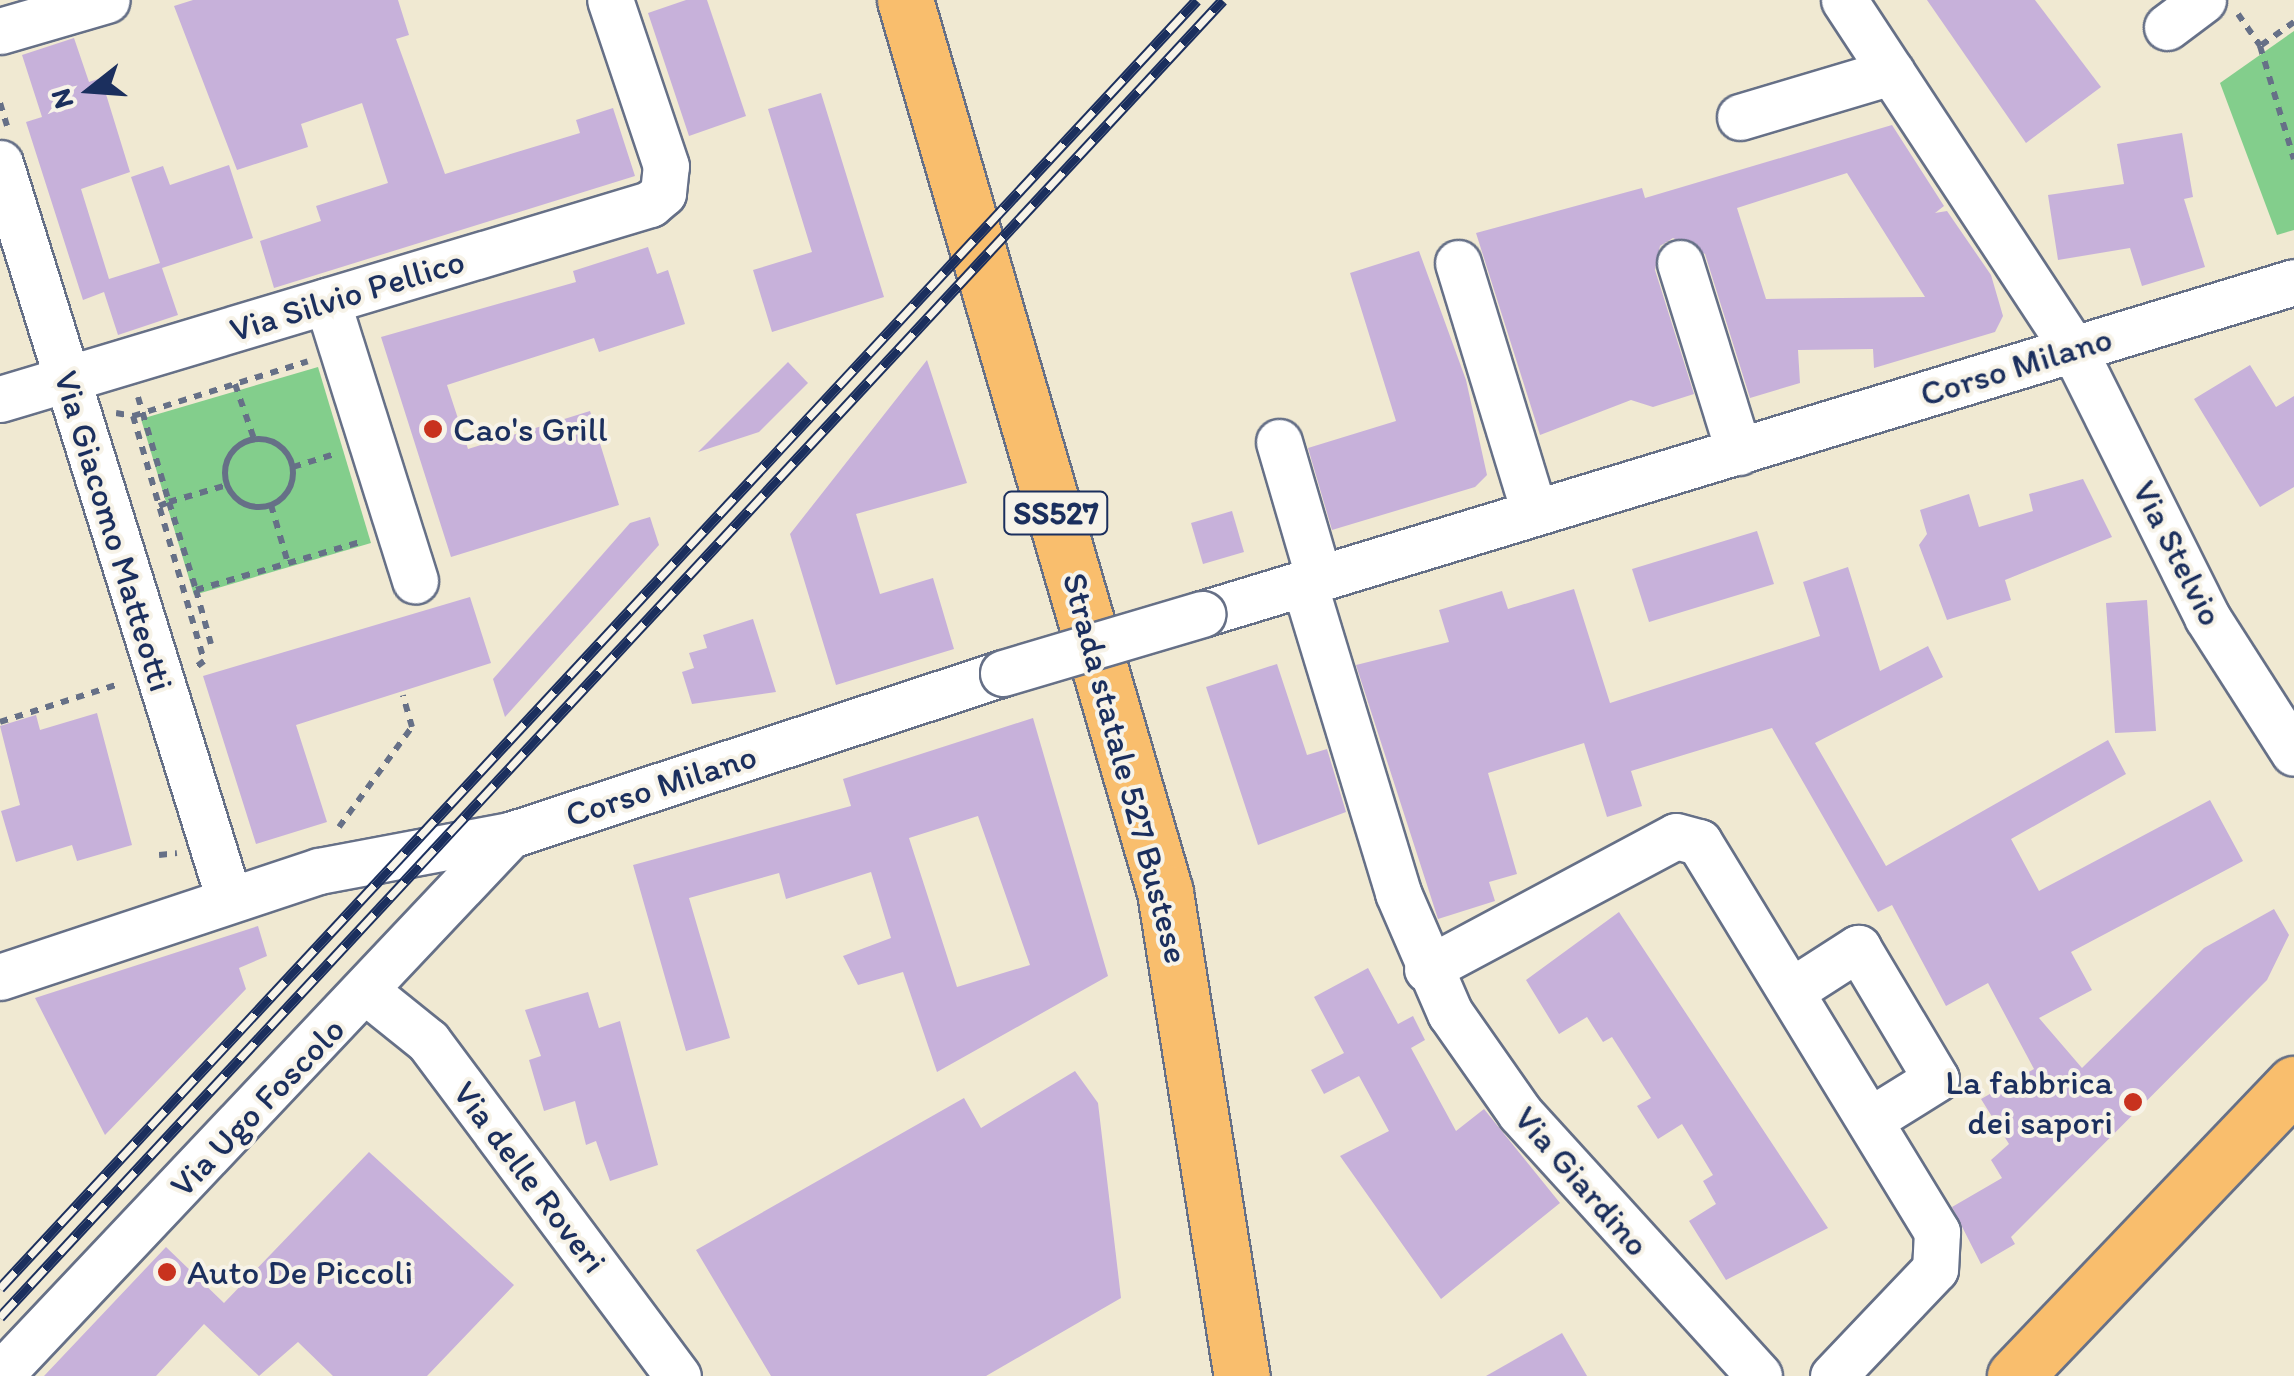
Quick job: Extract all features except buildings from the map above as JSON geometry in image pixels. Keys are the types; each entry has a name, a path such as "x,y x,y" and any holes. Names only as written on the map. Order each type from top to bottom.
{"main road":[{"name":"Strada statale 527 Bustese","path":"905,0 1165,892 1242,1376"},
{"path":"2015,1376 2076,1319 2294,1084"},
{"path":"2054,1376 2076,1319"}],"street":[{"path":"0,31 106,0"},
{"name":"Via Silvio Pellico","path":"0,400 650,204 664,193 666,166 610,0"},
{"name":"Via Stelvio","path":"1844,0 2072,348 2207,617 2294,753"},
{"path":"2167,27 2203,0"},
{"path":"1740,117 1891,72"},
{"name":"Via Giacomo Matteotti","path":"0,162 229,899"},
{"path":"1458,263 1534,512"},
{"path":"1680,263 1739,452"},
{"name":"Corso Milano","path":"0,978 319,871 510,835 1003,673 2294,282"},
{"path":"327,301 415,580"},
{"path":"1279,442 1312,581"},
{"name":"Via Giardino","path":"1312,581 1426,969 1520,1113 1759,1376"},
{"name":"Via Ugo Foscolo","path":"0,1375 367,992 510,835"},
{"path":"1426,969 1676,836 1699,842 1870,1120 1942,1251 1833,1376"},
{"path":"1790,990 1858,948 1936,1079 1870,1120"},
{"name":"Via delle Roveri","path":"367,992 428,1041 678,1376"}],"path":[{"path":"2227,0 2260,46 2294,159"},
{"path":"2260,46 2294,22"},
{"path":"133,416 343,351"},
{"path":"126,362 211,644"},
{"path":"235,384 254,439"},
{"path":"254,439 279,445 293,467 284,496 271,505 245,505 227,486 229,456 254,439"},
{"path":"159,506 227,486"},
{"path":"271,505 288,563"},
{"path":"196,590 399,531"},
{"path":"0,722 116,685"},
{"path":"341,817 412,727 402,695"}],"green space":[{"path":"2294,31 2294,230 2277,235 2220,83"},
{"path":"318,367 371,543 194,595 141,419"}],"railway":[{"path":"0,1288 1197,0"},
{"path":"0,1317 1223,0"}],"place":[{"name":"Cao's Grill","path":"433,429"},
{"name":"La fabbrica dei sapori","path":"2133,1102"},
{"name":"Auto De Piccoli","path":"167,1272"}]}
